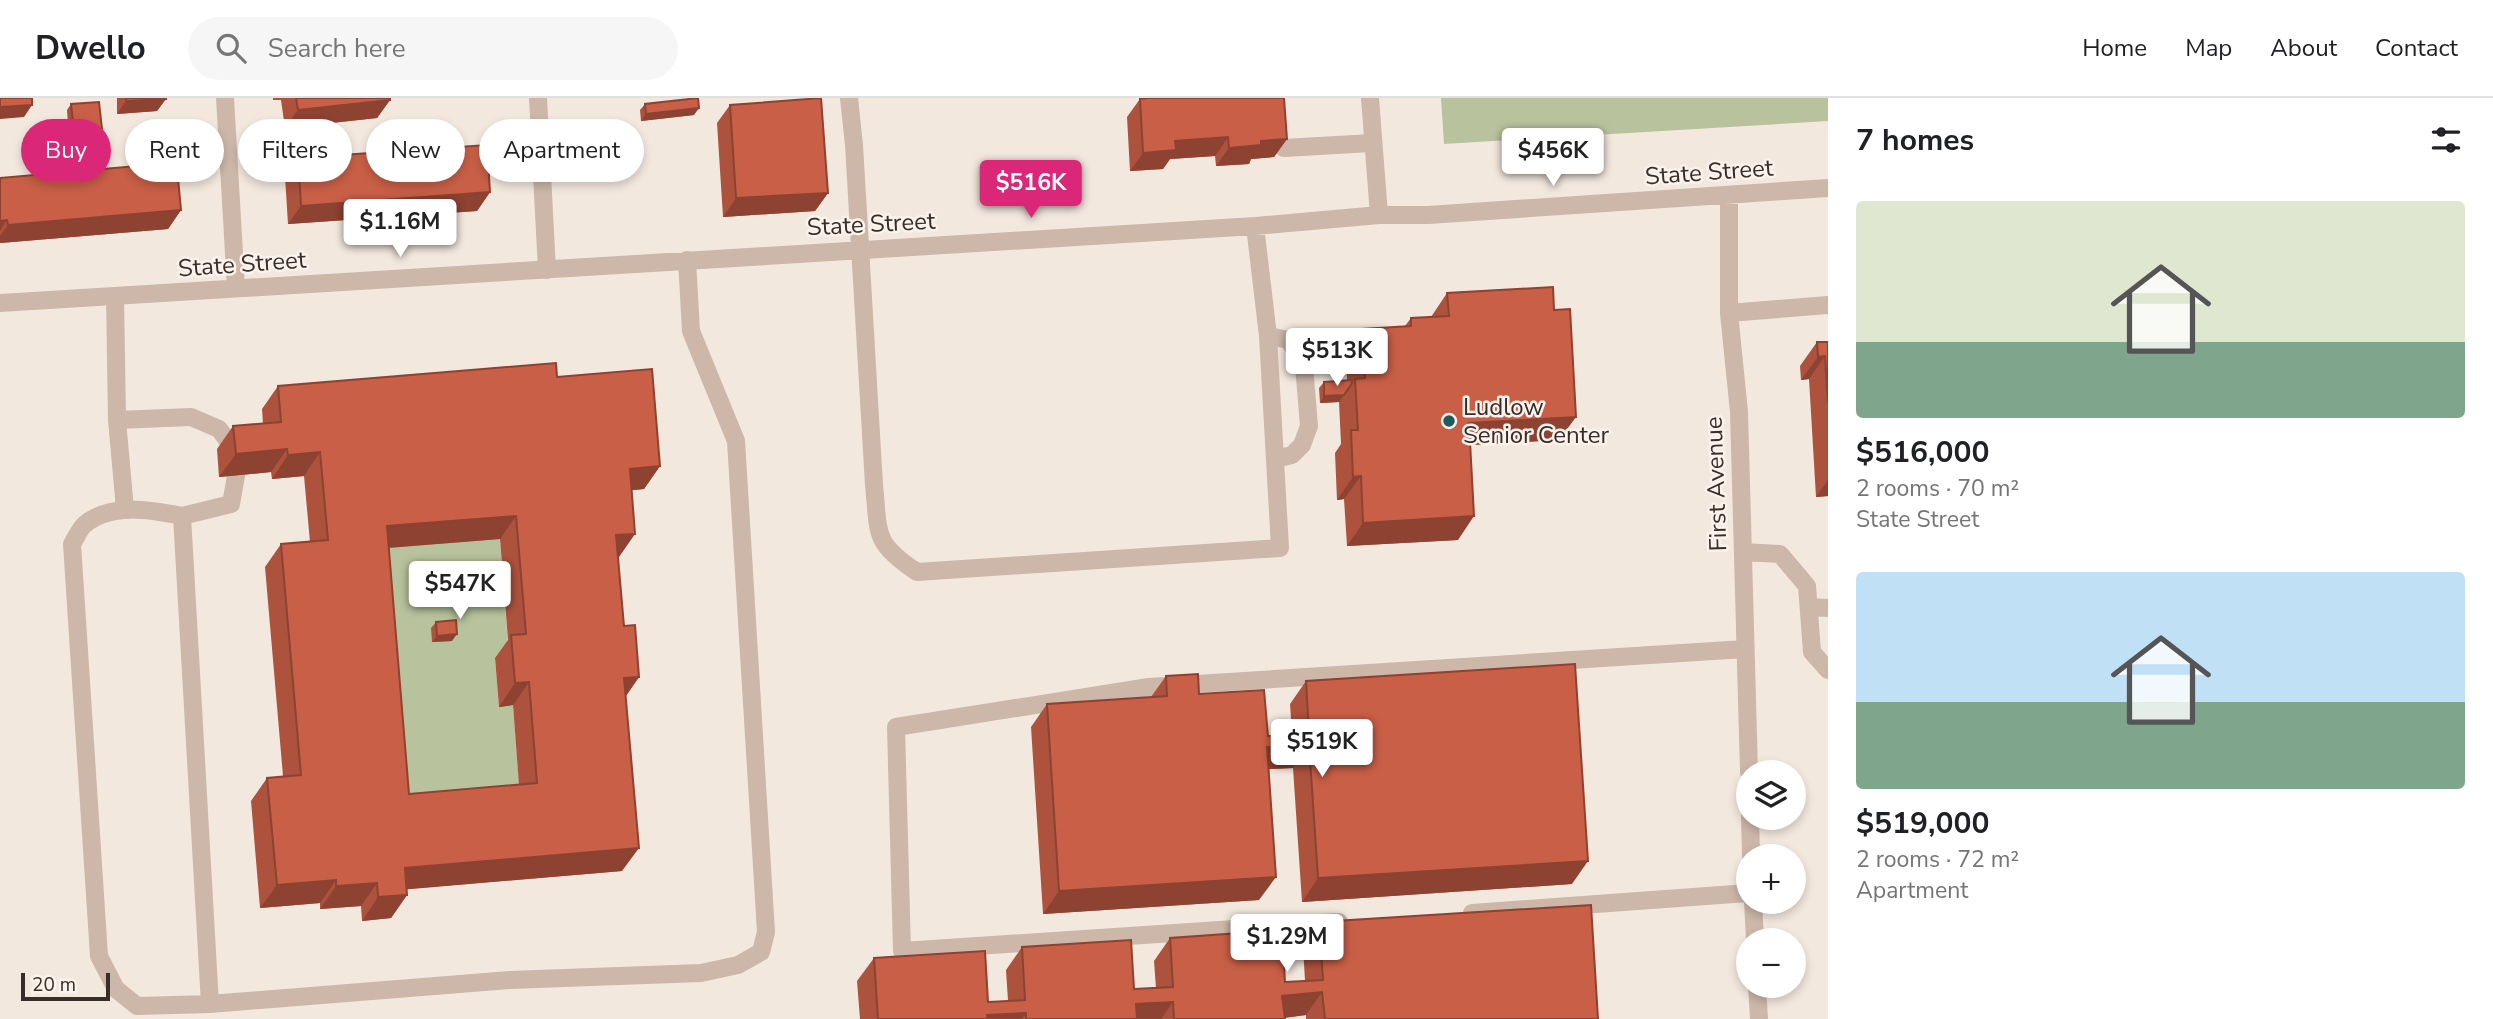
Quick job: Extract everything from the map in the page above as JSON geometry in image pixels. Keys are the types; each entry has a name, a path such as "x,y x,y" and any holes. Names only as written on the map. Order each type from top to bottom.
{"street":[{"path":"225,98 236,288"},
{"path":"538,98 547,270"},
{"path":"849,98 861,249 874,485 880,538 893,557 917,572 1280,548 1268,336 1255,226"},
{"path":"1370,98 1379,215"},
{"path":"1284,148 1372,143"},
{"name":"State Street","path":"0,303 1828,188"},
{"name":"First Avenue","path":"1729,196 1729,313 1739,412 1749,760"},
{"path":"236,476 231,504 182,516 125,509 93,519 82,527 72,544 99,956 116,989 137,1006 210,1004 510,980 701,973 738,965 761,952 766,932 736,441 691,331 687,260"},
{"path":"115,296 117,420 125,509"},
{"path":"1729,313 1828,305"},
{"path":"1268,336 1289,340 1304,365 1308,405 1309,426 1301,445 1292,455 1275,459"},
{"path":"117,420 191,417 219,429 233,448"},
{"path":"182,516 210,1004"},
{"path":"1743,552 1780,554 1807,586 1812,652 1828,670"},
{"path":"1809,607 1828,608"},
{"path":"1360,921 902,951 896,727 1149,687 1745,649"},
{"path":"1457,914 1736,894"},
{"path":"1758,998 1759,1019"}],"green space":[{"path":"1441,98 1828,98 1828,121 1444,144"},
{"path":"500,539 509,657 495,659 499,706 513,705 521,807 393,817 371,549"}],"building":[{"path":"0,98 32,98 32,105 0,107"},
{"path":"126,98 166,98 166,99 126,101"},
{"path":"296,98 390,98 390,100 298,110"},
{"path":"698,98 699,108 646,114 645,104"},
{"path":"821,98 828,193 736,198 730,105"},
{"path":"1284,98 1287,139 1229,148 1228,137 1175,141 1176,150 1143,153 1140,99"},
{"path":"99,102 101,119 73,119 71,104"},
{"path":"479,146 479,182 489,182 490,192 301,206 300,182 352,182 352,154 366,153 366,182 465,182 465,147"},
{"path":"125,167 125,182 178,182 181,210 8,225 7,220 0,221 0,178 21,176 21,182 111,182 111,168"},
{"name":"Ludlow Senior Center","path":"1553,287 1554,310 1570,309 1576,417 1469,423 1474,516 1363,523 1361,476 1353,477 1351,430 1358,430 1355,379 1365,378 1362,329 1411,326 1411,318 1449,316 1447,293"},
{"path":"1817,342 1828,342 1828,403 1825,356 1818,357"},
{"path":"556,363 557,377 652,369 660,466 630,469 635,534 616,535 624,626 635,625 639,677 624,678 639,848 405,868 407,895 378,897 377,883 336,886 336,880 277,885 267,778 301,775 281,544 328,540 320,452 288,455 287,449 236,454 233,426 281,422 278,386","holes":["516,516 526,634 511,635 515,683 529,682 537,783 409,794 387,526"]},
{"path":"1352,380 1344,395 1324,396 1324,382"},
{"path":"456,620 457,634 437,636 436,622"},
{"path":"1575,664 1588,861 1318,878 1309,744 1267,747 1276,877 1059,891 1047,704 1167,696 1166,676 1198,674 1199,694 1264,690 1268,736 1309,733 1306,681"},
{"path":"1591,905 1598,1019 1325,1019 1322,992 1282,996 1285,1019 1174,1019 1173,1002 1136,1004 1137,1019 1026,1019 1026,1013 987,1015 987,1019 878,1019 874,958 985,951 988,1002 1025,1000 1022,947 1131,940 1134,989 1173,987 1170,938 1282,930 1285,982 1323,980 1319,922"}],"place":[{"name":"Ludlow Senior Center","path":"1449,421"}]}
